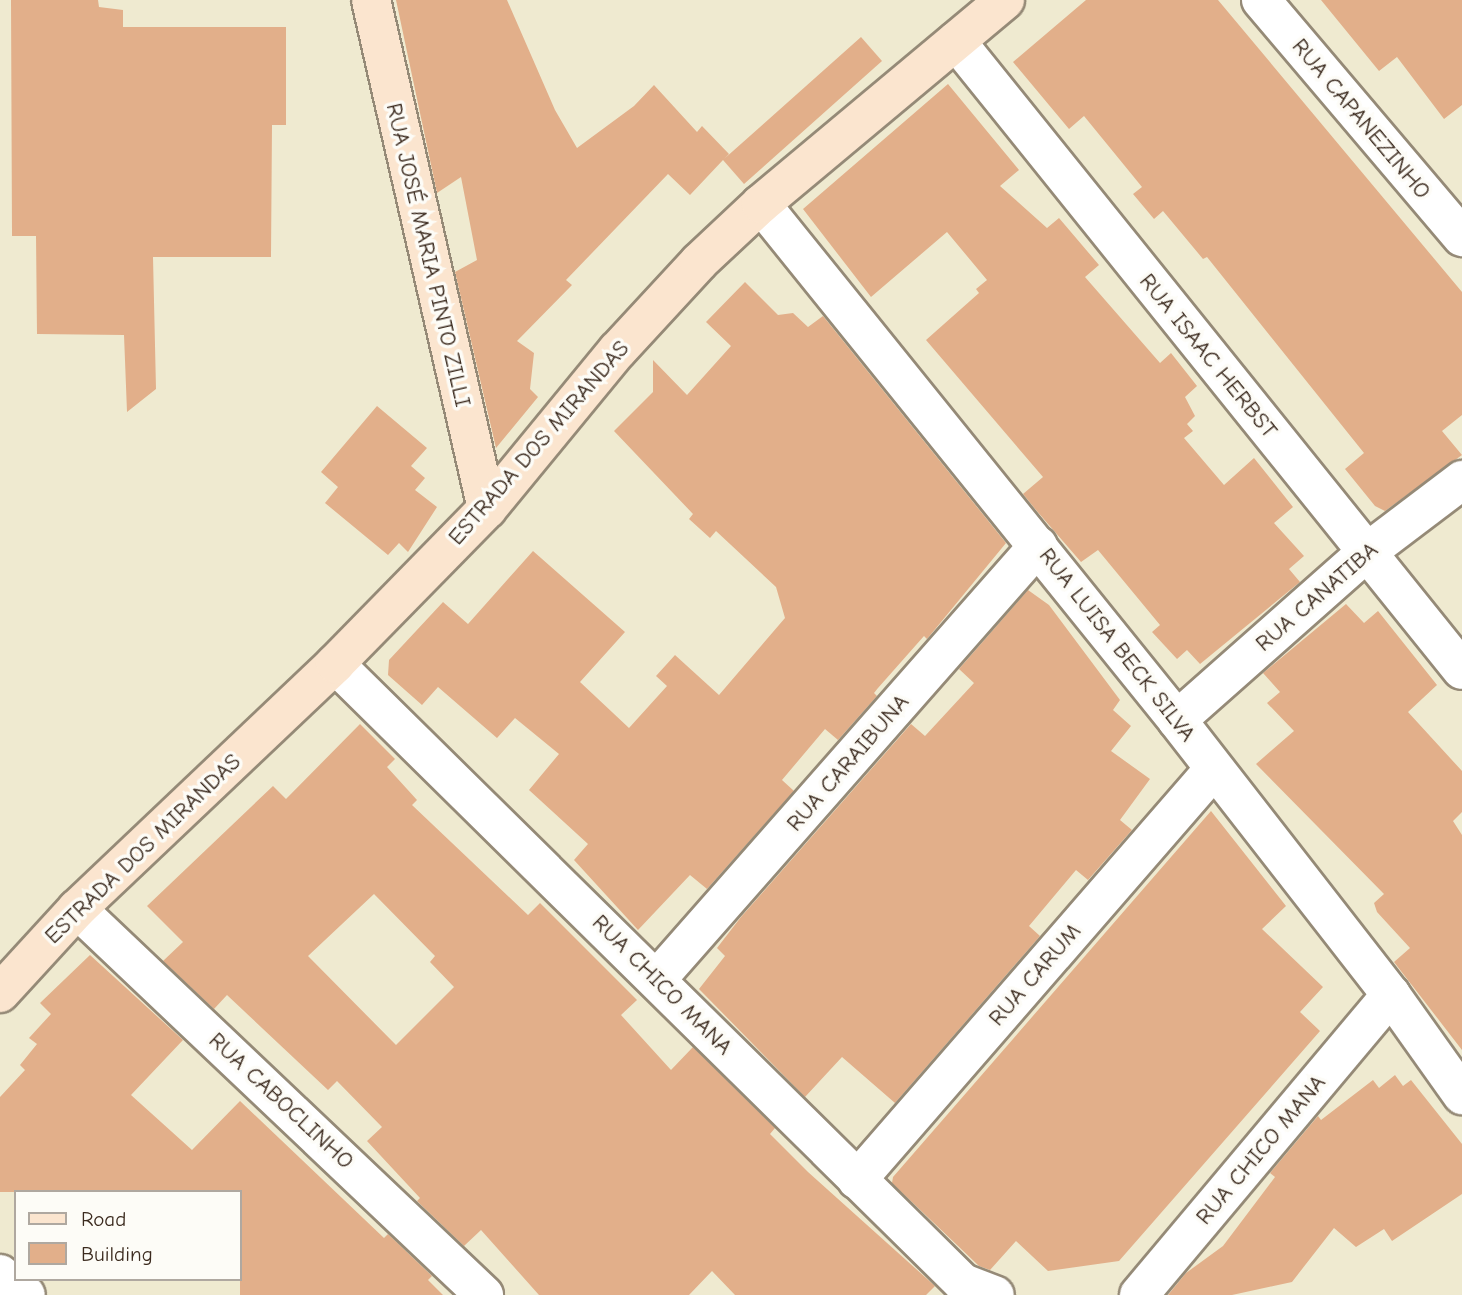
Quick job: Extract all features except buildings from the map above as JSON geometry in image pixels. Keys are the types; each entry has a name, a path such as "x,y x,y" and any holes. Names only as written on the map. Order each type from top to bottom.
{"street":[{"name":"RUA JOSÉ MARIA PINTO ZILLI","path":"371,0 487,509"},
{"name":"ESTRADA DOS MIRANDAS","path":"0,993 77,909 335,664 487,509 617,351 761,204 1005,0"},
{"name":"RUA CAPANEZINHO","path":"1261,0 1462,237"},
{"name":"RUA ISAAC HERBST","path":"956,41 1462,670"},
{"name":"RUA LUISA BECK SILVA","path":"761,204 1177,720 1391,995 1462,1095"},
{"name":"RUA CANATIBA","path":"1177,720 1366,553 1462,480"},
{"name":"RUA CARAIBUNA","path":"657,979 1038,546"},
{"name":"RUA CHICO MANA","path":"335,664 963,1283 995,1295"},
{"name":"RUA CARUM","path":"857,1180 1214,769"},
{"name":"RUA CABOCLINHO","path":"77,909 484,1295"},
{"name":"RUA CHICO MANA","path":"1125,1295 1140,1295 1391,995"},
{"path":"0,1274 26,1295"}]}
